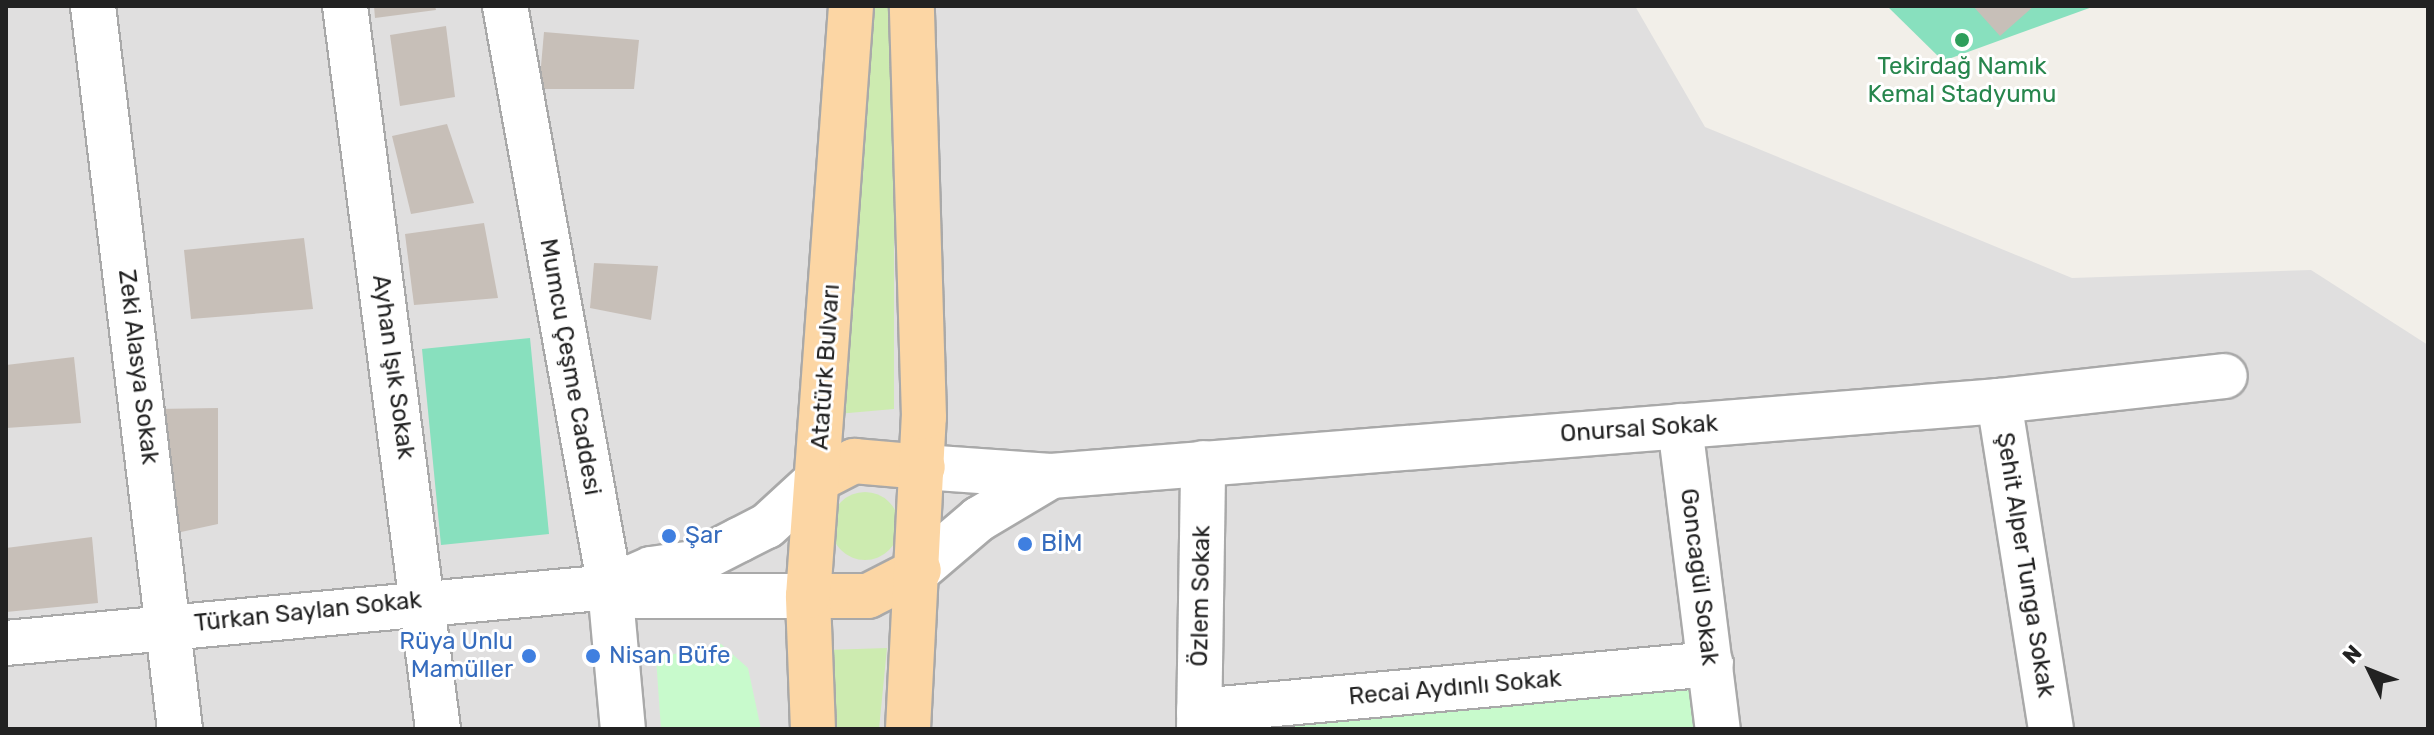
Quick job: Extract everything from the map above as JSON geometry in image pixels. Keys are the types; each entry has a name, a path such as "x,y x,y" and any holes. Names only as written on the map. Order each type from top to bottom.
{"main road":[{"name":"Atatürk Bulvarı","path":"813,729 808,596 851,6"},
{"path":"908,729 923,467 912,6"},
{"path":"817,480 854,461 923,467"},
{"path":"808,596 868,596 919,570"}],"street":[{"name":"Zeki Alasya Sokak","path":"93,6 180,729"},
{"name":"Ayhan Işık Sokak","path":"345,6 424,599 438,729"},
{"name":"Mumcu Çeşme Caddesi","path":"505,6 610,587 623,729"},
{"name":"Onursal Sokak","path":"923,467 1051,476 1999,401 2225,376"},
{"name":"Şehit Alper Tunga Sokak","path":"1999,401 2051,729"},
{"name":"Goncagül Sokak","path":"1680,426 1718,729"},
{"name":"Özlem Sokak","path":"1199,720 1203,463"},
{"path":"919,570 979,519 1051,476"},
{"name":"Türkan Saylan Sokak","path":"6,643 424,599 610,587 651,569 694,563 767,526 817,480"},
{"name":"Türkan Saylan Sokak","path":"610,587 637,596 808,596"},
{"name":"Recai Aydınlı Sokak","path":"1199,720 1711,664"}],"shaded area":[{"path":"6,6 1635,6 1705,127 2072,278 2311,270 2428,345 2428,729 6,729"}],"green space":[{"path":"871,6 894,6 894,409 837,414"},
{"name":"Tekirdağ Namık Kemal Stadyumu","path":"1887,6 2095,6 1943,61"},
{"path":"530,338 549,534 441,545 422,349"},
{"path":"865,492 889,502 899,526 889,550 865,560 841,550 831,526 841,502"},
{"path":"721,644 748,668 761,729 661,729 656,658"},
{"path":"887,648 879,729 828,729 826,650"},
{"path":"1687,679 1697,729 1243,729"}],"building":[{"path":"374,6 435,6 436,10 375,18"},
{"path":"1973,6 2034,6 2000,36"},
{"path":"446,26 455,97 400,106 390,35"},
{"path":"544,32 639,40 634,89 539,89"},
{"path":"447,124 474,203 411,214 392,136"},
{"path":"484,223 498,298 414,305 405,234"},
{"path":"304,238 313,309 191,319 184,250"},
{"path":"594,263 658,266 651,320 590,308"},
{"path":"74,357 81,423 6,428 6,365"},
{"path":"218,408 218,524 167,535 156,409"},
{"path":"92,537 98,603 6,612 6,548"}],"place":[{"name":"Tekirdağ Namık Kemal Stadyumu","path":"1962,40"},
{"name":"Şar","path":"669,536"},
{"name":"BİM","path":"1025,544"},
{"name":"Rüya Unlu Mamüller","path":"529,656"},
{"name":"Nisan Büfe","path":"593,656"}]}
